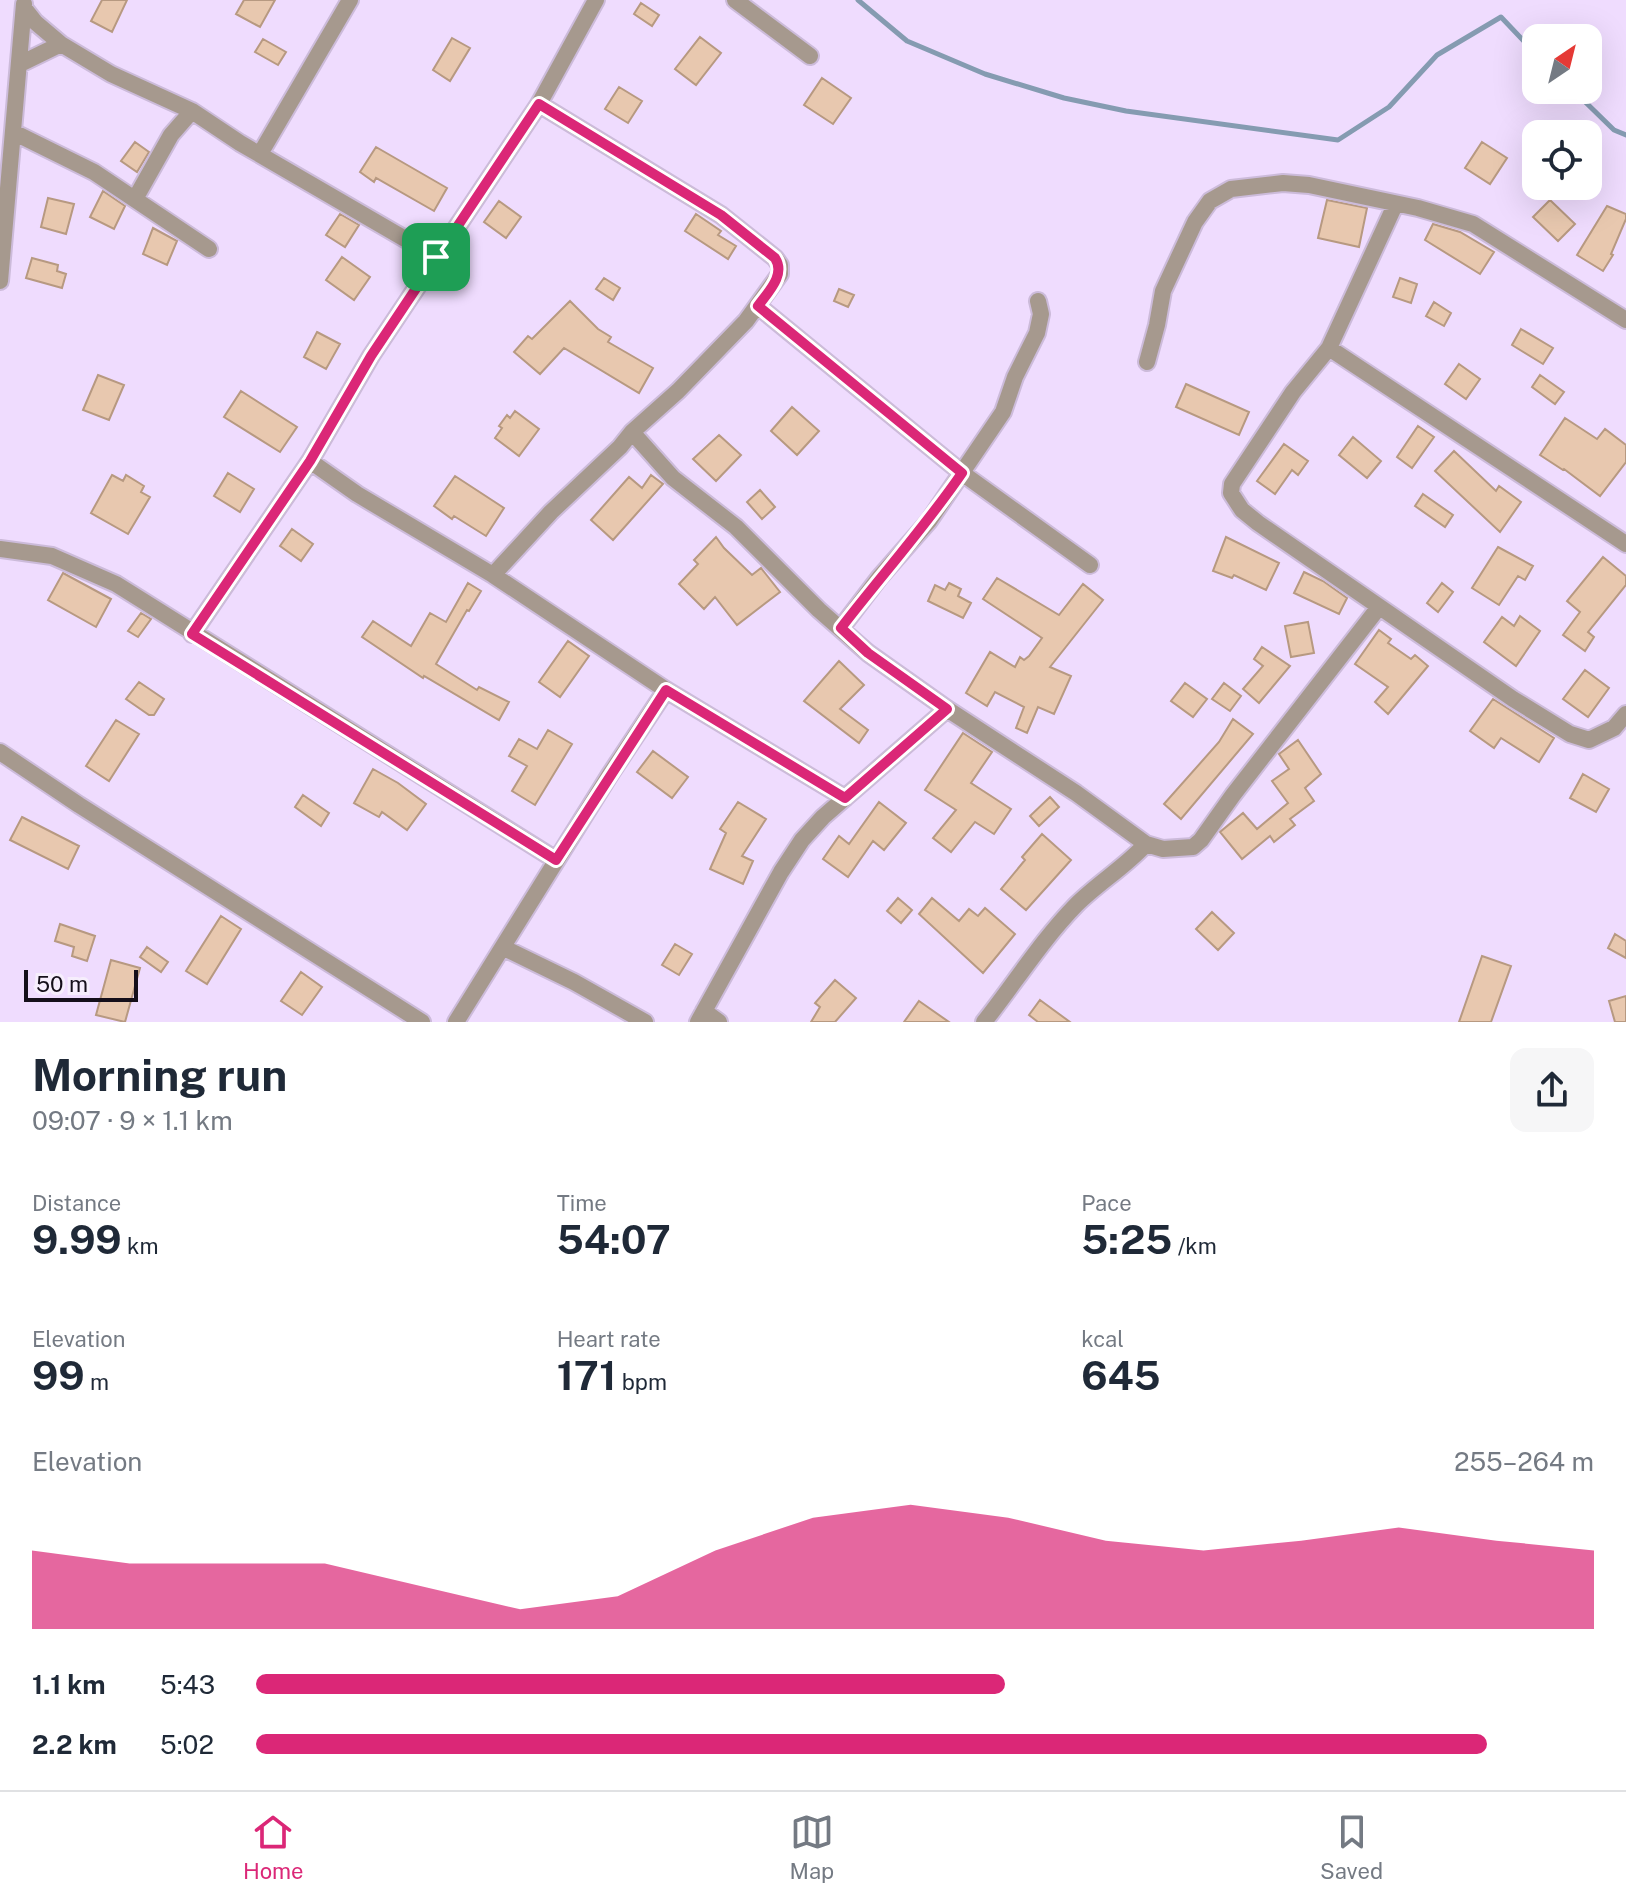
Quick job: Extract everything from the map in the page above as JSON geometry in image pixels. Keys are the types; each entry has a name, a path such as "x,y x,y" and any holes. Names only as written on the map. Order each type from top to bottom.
{"street":[{"path":"260,154 350,0"},
{"path":"192,634 310,461 371,356 539,104 596,0"},
{"path":"735,0 810,56"},
{"path":"24,4 61,44 111,74 192,111 436,257"},
{"path":"0,281 24,4"},
{"path":"20,64 61,44"},
{"path":"493,575 551,512 678,391 758,306 780,274 780,265 775,258 721,215 539,104"},
{"path":"135,199 171,135 192,111"},
{"path":"15,133 94,172 209,249"},
{"path":"1147,362 1163,291 1195,222 1210,201 1231,189 1283,183 1309,185 1433,211 1473,224 1626,320"},
{"path":"1395,205 1329,348 1293,392 1232,484 1231,493 1242,510 1258,523 1513,699 1570,734 1589,740 1614,728 1626,714"},
{"path":"841,628 879,578 929,521 1003,412 1015,377 1037,333 1041,314 1038,301"},
{"path":"758,306 962,473 1090,565"},
{"path":"1329,348 1626,544"},
{"path":"632,432 673,478 736,527 819,610 868,653 1146,844 1163,849 1193,847 1201,840 1379,607"},
{"path":"310,461 357,494 493,575 666,690 845,798"},
{"path":"0,549 52,556 116,584 556,860"},
{"path":"456,1022 666,690"},
{"path":"719,1022 701,1017 802,840 947,709"},
{"path":"0,752 422,1022"},
{"path":"984,1022 1052,931 1078,903 1146,844"},
{"path":"504,948 574,982 645,1022"}],"building":[{"path":"102,0 127,0 112,32 91,21"},
{"path":"244,0 275,0 260,27 236,14"},
{"path":"641,3 659,15 652,26 634,14"},
{"path":"700,37 721,53 696,85 675,69"},
{"path":"452,38 470,48 450,81 433,70"},
{"path":"263,39 286,52 278,65 255,52"},
{"path":"822,78 851,98 833,124 804,105"},
{"path":"619,87 642,101 628,123 605,109"},
{"path":"135,142 149,152 137,172 121,161"},
{"path":"1482,142 1507,158 1490,184 1465,168"},
{"path":"376,147 447,188 434,211 360,172"},
{"path":"103,191 125,206 114,229 90,217"},
{"path":"48,198 74,204 66,234 41,227"},
{"path":"1327,200 1367,208 1359,247 1318,238"},
{"path":"1550,200 1575,224 1558,241 1533,217"},
{"path":"499,201 521,217 506,238 484,222"},
{"path":"1607,206 1626,214 1626,219 1613,255 1603,271 1577,255"},
{"path":"340,214 359,225 345,247 326,235"},
{"path":"696,214 721,231 718,235 736,246 728,259 685,231"},
{"path":"1433,224 1460,232 1494,252 1480,274 1425,240"},
{"path":"153,228 177,241 167,265 143,254"},
{"path":"342,257 370,277 354,300 326,280"},
{"path":"32,258 58,265 57,271 66,274 62,288 26,278"},
{"path":"604,278 620,288 613,300 596,289"},
{"path":"1400,278 1417,284 1411,303 1393,297"},
{"path":"839,289 854,295 848,307 834,301"},
{"path":"570,301 598,329 611,337 608,342 653,368 639,393 564,348 540,374 514,352 528,336 532,339"},
{"path":"1434,302 1451,313 1444,326 1426,316"},
{"path":"1521,329 1553,348 1543,364 1512,345"},
{"path":"317,332 340,344 326,369 304,357"},
{"path":"1459,364 1480,379 1466,399 1445,384"},
{"path":"98,375 124,385 109,420 83,410"},
{"path":"1540,375 1564,392 1555,404 1532,387"},
{"path":"1186,384 1249,412 1239,435 1176,407"},
{"path":"241,391 297,427 280,452 224,417"},
{"path":"792,407 819,431 797,455 771,431"},
{"path":"515,411 539,429 519,456 495,438 507,415 510,418"},
{"path":"1565,418 1597,439 1605,429 1626,445 1626,462 1600,496 1540,455"},
{"path":"1418,426 1434,437 1412,468 1397,457"},
{"path":"719,435 741,455 716,481 693,459"},
{"path":"1353,437 1381,461 1367,478 1339,455"},
{"path":"1284,444 1308,461 1298,475 1292,470 1275,494 1257,481"},
{"path":"1454,451 1496,491 1499,486 1521,502 1500,532 1435,471"},
{"path":"228,473 254,489 240,512 214,496"},
{"path":"112,475 123,481 126,475 144,486 141,492 150,497 128,534 91,513"},
{"path":"651,475 663,484 613,540 591,520 629,477 642,488"},
{"path":"455,476 504,508 486,536 434,506"},
{"path":"760,490 775,507 762,519 747,502"},
{"path":"1423,494 1453,515 1445,527 1415,506"},
{"path":"292,529 313,544 301,561 280,546"},
{"path":"716,537 752,575 761,568 780,592 737,625 715,597 704,609 679,584 698,564 694,560"},
{"path":"1226,537 1279,563 1266,590 1234,575 1232,578 1213,571"},
{"path":"1498,547 1533,566 1525,580 1518,576 1499,605 1472,588"},
{"path":"1603,557 1626,576 1626,585 1588,632 1594,637 1585,651 1563,635 1580,612 1567,601"},
{"path":"1304,572 1347,598 1339,614 1294,593"},
{"path":"63,573 111,599 96,627 48,600"},
{"path":"997,578 1059,615 1083,584 1103,600 1050,667 1071,676 1054,714 1038,707 1027,733 1016,728 1024,707 995,692 987,706 966,693 990,652 1015,667 1020,657 1024,660 1029,656 1042,638 983,599"},
{"path":"468,583 481,591 436,664 477,690 479,687 509,702 499,720 423,678 362,637 373,621 411,646 430,613 446,622"},
{"path":"949,583 961,589 958,596 971,603 963,618 928,601 935,585 945,590"},
{"path":"1442,583 1453,592 1438,612 1427,603"},
{"path":"141,613 151,619 138,637 128,631"},
{"path":"1520,616 1540,631 1516,666 1484,642 1502,617 1514,626"},
{"path":"1308,622 1314,653 1291,657 1285,626"},
{"path":"1379,630 1391,639 1388,643 1411,659 1415,655 1428,666 1388,714 1375,702 1388,687 1355,664"},
{"path":"568,641 589,656 560,697 539,682"},
{"path":"1262,647 1290,666 1259,703 1243,689 1263,666 1254,659"},
{"path":"839,661 864,685 840,709 868,730 859,743 804,701"},
{"path":"1585,670 1609,688 1588,717 1563,699"},
{"path":"139,682 164,699 154,715 149,715 126,699"},
{"path":"1185,683 1207,699 1193,717 1171,701"},
{"path":"1224,683 1241,696 1230,711 1212,699"},
{"path":"1493,699 1554,738 1539,762 1501,738 1494,748 1470,731"},
{"path":"1233,719 1253,734 1181,819 1164,804 1219,742"},
{"path":"116,720 139,734 109,781 86,766"},
{"path":"548,730 572,744 535,805 512,791 527,766 509,756 519,739 537,749"},
{"path":"963,733 992,752 971,783 1011,809 994,834 975,822 951,852 933,838 956,810 925,790"},
{"path":"1298,740 1321,774 1305,788 1314,801 1290,819 1295,825 1274,842 1270,836 1242,859 1220,832 1243,813 1257,829 1288,803 1272,781 1289,769 1279,754"},
{"path":"653,751 688,777 672,798 637,772"},
{"path":"373,769 426,804 407,830 382,812 379,817 354,803"},
{"path":"1583,774 1609,789 1596,812 1570,798"},
{"path":"303,795 329,813 321,826 295,807"},
{"path":"1050,797 1059,807 1039,826 1030,816"},
{"path":"738,802 766,819 742,856 753,861 743,884 710,869 726,833 720,829"},
{"path":"879,802 906,823 884,850 873,841 848,877 823,859 839,836 849,844"},
{"path":"22,817 79,846 68,869 10,840"},
{"path":"1042,834 1071,860 1026,910 1001,889"},
{"path":"898,898 912,910 901,923 887,911"},
{"path":"932,898 959,921 969,909 978,916 985,908 1015,934 983,973 919,914"},
{"path":"1212,912 1234,933 1218,950 1196,929"},
{"path":"221,916 241,929 207,984 186,971"},
{"path":"60,924 95,936 87,961 72,956 74,947 55,941"},
{"path":"1615,934 1626,941 1626,958 1608,948"},
{"path":"675,944 692,954 679,975 662,965"},
{"path":"147,947 168,962 161,972 140,957"},
{"path":"1482,956 1511,966 1491,1022 1459,1022"},
{"path":"111,960 140,968 125,1022 96,1015"},
{"path":"301,972 322,987 302,1015 281,1001"},
{"path":"835,980 856,998 835,1022 811,1022 820,1007 815,1003"},
{"path":"1626,996 1626,1022 1615,1022 1609,1001"},
{"path":"1040,1000 1070,1022 1038,1022 1029,1015"},
{"path":"919,1001 949,1022 904,1022"}],"waterway":[{"path":"858,0 907,41 985,74 1064,98 1126,111 1338,140 1389,107 1437,55 1501,17 1522,39"},
{"path":"1587,104 1614,130 1626,135"}],"route":[{"path":"539,104 721,215 775,258 780,265 780,274 758,306 962,473 929,521 879,578 841,628 868,653 947,709 845,798 666,690 556,860 192,634 310,461 371,356 436,257 539,104"}]}
